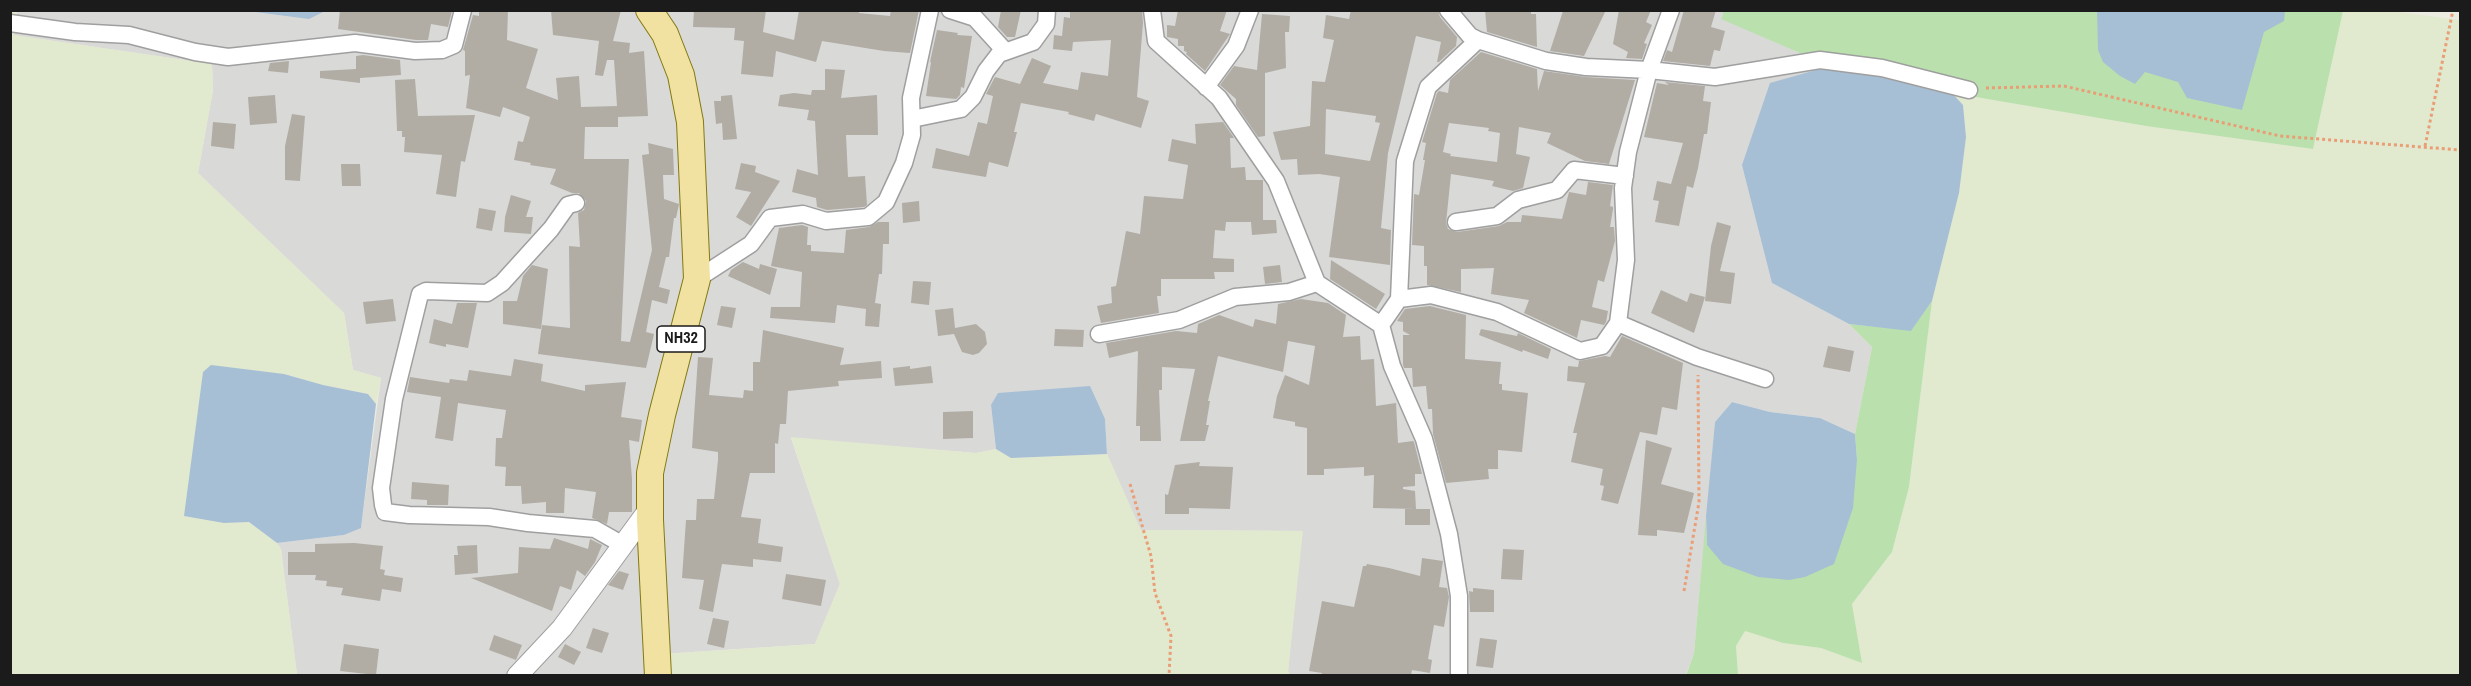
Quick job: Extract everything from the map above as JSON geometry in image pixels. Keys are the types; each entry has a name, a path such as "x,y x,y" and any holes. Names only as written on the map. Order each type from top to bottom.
{"main road":[{"name":"NH32","path":"649,10 665,34 681,75 688,111 697,279 662,415 650,473 658,675"}],"street":[{"path":"10,23 75,32 129,35 195,52 228,57 355,43 415,51 442,50 454,45 464,10"},
{"path":"697,279 752,244 770,218 803,214 826,221 868,217 885,202 904,163 912,135 911,98 930,10"},
{"path":"950,10 975,18 1005,51"},
{"path":"912,118 961,109 973,97 986,71 999,54 1033,42 1046,24 1047,10"},
{"path":"1152,10 1156,41 1219,98 1276,181 1317,283 1359,313 1381,325 1392,366 1424,439 1449,534 1459,596 1459,675"},
{"path":"1206,87 1236,46 1250,10"},
{"path":"1448,10 1470,36 1546,61 1715,77 1820,60 1882,68 1969,90"},
{"path":"1399,299 1431,295 1497,312 1580,351 1602,346 1618,323 1626,260 1623,189 1628,152 1649,70 1671,10"},
{"path":"1381,325 1399,299 1405,161 1428,87 1478,40"},
{"path":"1456,222 1497,216 1518,200 1557,190 1574,170 1625,176"},
{"path":"576,203 568,205 551,229 502,283 487,293 426,291 420,294 394,399 381,488 383,505 386,512 409,515 489,517 595,529 623,545"},
{"path":"1099,334 1179,320 1235,297 1289,291 1317,283"},
{"path":"1618,323 1697,357 1765,379"},
{"path":"517,675 562,628 650,508"}],"path":[{"path":"2425,146 2453,10"},
{"path":"1969,90 1996,86 2064,86 2280,136 2460,150"},
{"path":"1684,591 1699,502 1697,357"},
{"path":"1130,484 1151,556 1155,592 1171,636 1169,675"}],"shaded area":[{"path":"17,10 1724,11 1721,18 1830,66 1772,283 1849,324 1872,347 1855,434 1820,418 1770,412 1732,402 1715,422 1694,653 1686,675 1290,675 1288,671 1302,531 1140,530 1107,454 1105,419 991,405 996,449 976,453 791,438 840,584 815,644 647,655 647,675 297,675 281,549 277,543 344,535 361,527 381,378 353,370 344,313 198,173 213,90 212,64 13,35"}],"green space":[{"path":"1724,10 2343,11 2313,149 2146,126 1952,93 1830,66 1721,19"},
{"path":"10,11 17,11 14,35 212,64 213,90 198,173 344,313 353,370 381,378 376,404 368,394 284,374 252,371 224,523 249,522 277,543 281,549 297,675 11,675"},
{"path":"2343,11 2390,11 2460,20 2460,675 1738,676 1736,646 1745,631 1783,643 1821,648 1862,663 1852,604 1892,552 1909,487 1932,301 1959,193 1966,137 1963,105 1952,93 2146,126 2313,149"},
{"path":"1932,301 1909,487 1892,552 1852,604 1862,663 1821,648 1783,643 1745,631 1736,646 1738,675 1686,676 1694,653 1706,516 1707,545 1857,459 1855,434 1872,347 1849,324 1911,330"},
{"path":"791,437 976,453 996,449 1011,458 1107,454 1141,530 1303,531 1288,671 1290,675 647,676 646,655 815,644 840,584"}],"water":[{"path":"2285,10 2284,21 2264,32 2242,110 2187,98 2178,82 2145,72 2135,84 2120,76 2103,62 2098,50 2097,11"},
{"path":"248,11 325,11 309,19"},
{"path":"1830,66 1876,73 1952,93 1963,105 1966,137 1959,193 1932,301 1911,331 1849,324 1772,283 1742,165 1770,83"},
{"path":"211,365 284,374 368,394 376,404 361,528 344,535 277,543 249,522 224,523 184,516 203,372"},
{"path":"1090,386 1105,419 1107,454 1011,458 996,449 991,405 998,393"},
{"path":"1732,402 1770,412 1820,418 1855,434 1857,459 1853,508 1834,564 1805,577 1789,580 1758,577 1723,564 1707,545 1706,516 1715,422"}],"building":[{"path":"340,10 452,11 448,27 431,24 428,40 416,40 338,29"},
{"path":"479,10 508,10 507,40 538,49 526,88 558,100 556,78 579,76 581,107 617,106 614,60 607,60 603,76 595,75 599,41 553,35 551,10 621,10 613,41 630,43 629,53 644,51 648,116 618,117 618,127 585,127 584,159 629,159 621,341 630,342 652,250 642,155 649,154 648,143 673,149 674,175 663,175 664,199 679,204 676,218 674,218 669,257 666,257 659,287 670,290 667,304 652,300 646,332 654,334 646,368 538,354 542,325 570,328 569,246 580,247 578,213 584,210 586,201 579,193 572,193 550,184 556,169 514,160 518,141 523,142 530,117 503,107 500,117 466,108 470,75 465,76 465,51 463,50 473,15 479,16"},
{"path":"694,10 766,10 763,32 794,40 799,10 859,10 859,13 890,16 891,10 919,10 910,53 822,41 816,62 776,51 773,77 741,74 744,41 734,40 735,28 693,27"},
{"path":"1001,10 1021,10 1015,37 1007,37 998,27"},
{"path":"1070,10 1142,10 1137,97 1149,101 1141,128 1096,114 1094,121 1068,114 1069,112 1021,103 1014,132 1017,132 1008,167 989,162 986,177 932,168 936,148 969,156 978,122 987,124 993,96 986,94 995,77 1020,84 1032,58 1051,66 1043,83 1078,90 1081,72 1108,76 1111,40 1073,42 1072,51 1053,49 1054,35 1062,36 1064,17 1070,18"},
{"path":"1178,10 1227,10 1220,31 1230,34 1205,71 1186,54 1184,46 1178,46 1178,39 1167,37 1167,25 1175,26"},
{"path":"1351,10 1438,10 1440,17 1457,37 1456,46 1437,62 1441,42 1416,36 1388,153 1381,228 1391,230 1390,265 1329,257 1340,177 1319,174 1298,175 1297,159 1281,160 1273,132 1310,126 1312,81 1325,82 1334,40 1323,38 1326,15 1349,19","holes":["1326,109 1376,116 1375,122 1380,123 1370,161 1325,154"]},
{"path":"1485,10 1531,10 1531,14 1536,14 1537,47 1487,32"},
{"path":"1606,10 1584,56 1550,51 1563,11"},
{"path":"1619,10 1651,10 1646,22 1652,25 1644,43 1647,44 1642,59 1626,58 1628,52 1613,44"},
{"path":"1684,10 1716,10 1711,27 1725,31 1720,51 1714,50 1710,66 1663,61 1667,50 1672,52"},
{"path":"1262,14 1290,16 1289,32 1285,32 1286,68 1265,73 1265,136 1258,137 1236,105 1236,99 1220,85 1234,66 1257,70"},
{"path":"937,30 972,36 964,88 961,87 960,95 956,99 926,96"},
{"path":"1481,52 1537,69 1538,91 1544,71 1586,77 1635,80 1609,164 1585,161 1547,143 1551,133 1519,127 1516,154 1530,157 1523,188 1513,191 1492,186 1494,181 1451,174 1446,223 1448,229 1457,232 1499,226 1507,222 1521,222 1522,215 1562,219 1569,192 1586,195 1588,182 1613,185 1610,227 1614,227 1615,241 1604,282 1598,280 1592,307 1608,311 1604,325 1581,320 1577,338 1524,313 1529,300 1491,294 1494,268 1461,269 1461,292 1427,285 1424,246 1412,245 1414,194 1419,195 1426,143 1422,142 1437,93 1439,91 1448,93 1450,80","holes":["1449,123 1489,128 1488,131 1500,133 1497,162 1450,156 1451,154 1443,152"]},
{"path":"356,56 400,60 401,75 360,78 360,83 320,78 320,71 356,69"},
{"path":"289,61 288,73 268,71 270,63"},
{"path":"825,69 845,70 841,98 877,95 878,135 846,135 848,177 865,176 867,205 864,207 827,210 817,207 816,198 792,192 797,169 818,175 815,121 807,120 809,110 778,106 780,95 794,93 811,95 812,90 825,90"},
{"path":"415,79 418,116 475,115 465,162 461,161 456,197 436,194 442,155 404,152 405,137 402,137 402,131 397,131 395,80"},
{"path":"1665,82 1705,86 1703,101 1711,102 1707,134 1704,134 1693,188 1687,186 1679,226 1655,222 1659,201 1653,200 1657,181 1671,184 1683,143 1644,137 1657,83 1669,85"},
{"path":"275,95 277,123 250,125 248,97"},
{"path":"732,95 737,139 723,140 722,123 716,124 714,101 721,101 721,96"},
{"path":"292,114 305,116 300,181 285,180 285,146"},
{"path":"213,122 236,124 234,149 211,146"},
{"path":"1223,122 1234,138 1230,138 1231,168 1245,167 1246,180 1263,180 1263,220 1276,220 1277,233 1252,235 1251,222 1226,222 1225,231 1215,230 1213,258 1234,259 1234,272 1214,272 1215,279 1161,279 1161,296 1157,296 1159,313 1101,323 1097,306 1112,303 1111,287 1116,286 1126,231 1140,234 1144,196 1183,199 1188,165 1168,161 1172,139 1196,144 1195,124"},
{"path":"741,163 756,166 755,172 780,181 751,226 736,217 751,192 735,189"},
{"path":"341,164 360,164 361,186 342,186"},
{"path":"511,195 531,201 526,217 533,217 531,234 504,232 505,217"},
{"path":"919,201 920,221 903,223 902,203"},
{"path":"479,208 496,211 492,231 476,228"},
{"path":"878,222 889,222 889,244 883,244 882,274 879,274 875,303 881,304 879,327 865,326 866,309 837,305 835,323 770,318 771,307 800,307 802,272 771,266 779,228 802,225 808,227 807,245 811,245 811,251 844,253 846,230 869,227"},
{"path":"1717,222 1731,226 1720,271 1735,273 1731,304 1705,301 1711,246"},
{"path":"1331,260 1385,294 1376,309 1330,279"},
{"path":"743,262 759,269 760,264 777,269 770,295 728,276 731,270"},
{"path":"532,265 548,269 541,329 503,324 503,301 517,301 523,276"},
{"path":"1280,265 1282,282 1265,284 1263,267"},
{"path":"913,281 931,282 929,305 911,303"},
{"path":"1661,290 1687,302 1690,293 1705,297 1694,333 1651,313"},
{"path":"393,299 396,321 366,324 363,302"},
{"path":"1301,299 1328,303 1346,315 1343,337 1360,336 1361,360 1374,359 1376,406 1396,403 1398,443 1414,442 1422,474 1415,474 1415,486 1403,487 1403,489 1415,491 1416,509 1373,508 1374,475 1364,476 1364,467 1324,469 1324,475 1307,475 1307,428 1295,426 1295,422 1273,418 1277,396 1285,375 1309,385 1315,346 1288,341 1283,372 1218,356 1208,401 1210,401 1206,425 1209,425 1205,441 1180,441 1195,369 1162,367 1162,390 1159,390 1161,441 1140,441 1140,426 1136,426 1138,351 1109,358 1106,343 1176,331 1197,333 1198,324 1219,315 1253,327 1255,319 1276,324 1278,304"},
{"path":"457,303 477,303 468,348 446,344 446,347 429,343 434,319 452,324"},
{"path":"721,306 736,308 732,328 717,325"},
{"path":"1430,306 1466,315 1465,359 1501,362 1499,384 1502,384 1502,390 1528,393 1522,452 1498,450 1498,469 1488,469 1489,479 1446,483 1433,434 1432,409 1428,409 1426,386 1413,387 1412,368 1404,368 1403,335 1410,335 1403,331 1403,322 1397,321 1405,309"},
{"path":"953,308 955,328 976,324 985,332 987,344 979,353 973,355 962,352 954,334 938,336 935,310"},
{"path":"1055,329 1084,330 1083,347 1054,346"},
{"path":"1481,329 1517,336 1518,333 1551,349 1548,359 1523,350 1522,352 1479,335"},
{"path":"763,330 844,348 840,365 881,361 882,378 838,381 839,386 788,391 786,424 780,424 778,444 775,443 775,473 750,473 741,517 761,519 758,543 783,547 781,562 753,559 753,567 722,564 713,612 699,609 704,580 682,578 686,520 696,520 697,499 714,499 718,460 718,452 692,448 698,357 713,358 709,395 743,398 744,390 753,391 753,362 760,362"},
{"path":"1622,336 1683,363 1677,410 1662,407 1657,435 1640,432 1618,504 1601,500 1604,486 1600,485 1603,469 1571,462 1577,433 1573,433 1585,383 1567,381 1568,366 1578,367 1579,361 1610,357"},
{"path":"1828,346 1854,351 1850,372 1823,367"},
{"path":"514,359 543,364 541,381 585,391 585,385 626,382 621,417 642,420 639,442 629,440 632,512 609,512 607,524 592,518 596,492 565,488 564,513 546,513 546,502 522,504 521,486 505,486 506,467 495,466 496,438 502,438 506,410 458,403 453,441 435,438 441,397 407,392 410,377 449,383 450,379 467,381 469,370 511,376"},
{"path":"910,366 910,369 931,366 933,383 895,386 893,368"},
{"path":"973,411 973,438 943,439 943,412"},
{"path":"1646,440 1672,448 1661,484 1694,493 1684,533 1657,530 1657,536 1638,535"},
{"path":"1200,462 1199,466 1233,467 1230,509 1189,508 1189,514 1165,514 1165,494 1168,495 1175,465"},
{"path":"412,482 449,485 448,505 427,505 427,500 411,499"},
{"path":"1405,509 1430,509 1430,525 1405,525"},
{"path":"554,538 588,549 590,539 602,545 595,562 585,576 577,570 571,590 560,586 552,611 471,578 518,573 519,547 550,549"},
{"path":"354,543 383,546 380,569 385,570 384,575 403,578 401,592 382,589 380,601 341,595 343,588 326,586 327,581 315,580 316,575 288,575 288,552 315,552 315,544"},
{"path":"477,545 478,573 455,575 454,555 458,555 457,546"},
{"path":"1503,549 1524,550 1522,580 1501,579"},
{"path":"1422,558 1443,561 1439,587 1447,588 1449,597 1444,627 1434,625 1428,659 1432,660 1430,673 1412,670 1411,675 1321,675 1322,673 1309,671 1322,601 1354,607 1363,566 1367,564 1420,576"},
{"path":"619,571 629,574 623,590 608,585"},
{"path":"786,574 826,580 821,606 782,599"},
{"path":"1473,588 1494,590 1494,612 1470,612 1469,591 1473,592"},
{"path":"713,618 729,621 724,648 707,644"},
{"path":"593,628 609,633 602,653 586,648"},
{"path":"494,635 522,645 516,660 489,650"},
{"path":"1480,638 1497,640 1493,668 1476,666"},
{"path":"344,644 379,649 376,675 340,671"},
{"path":"565,644 581,652 574,665 558,657"}]}
